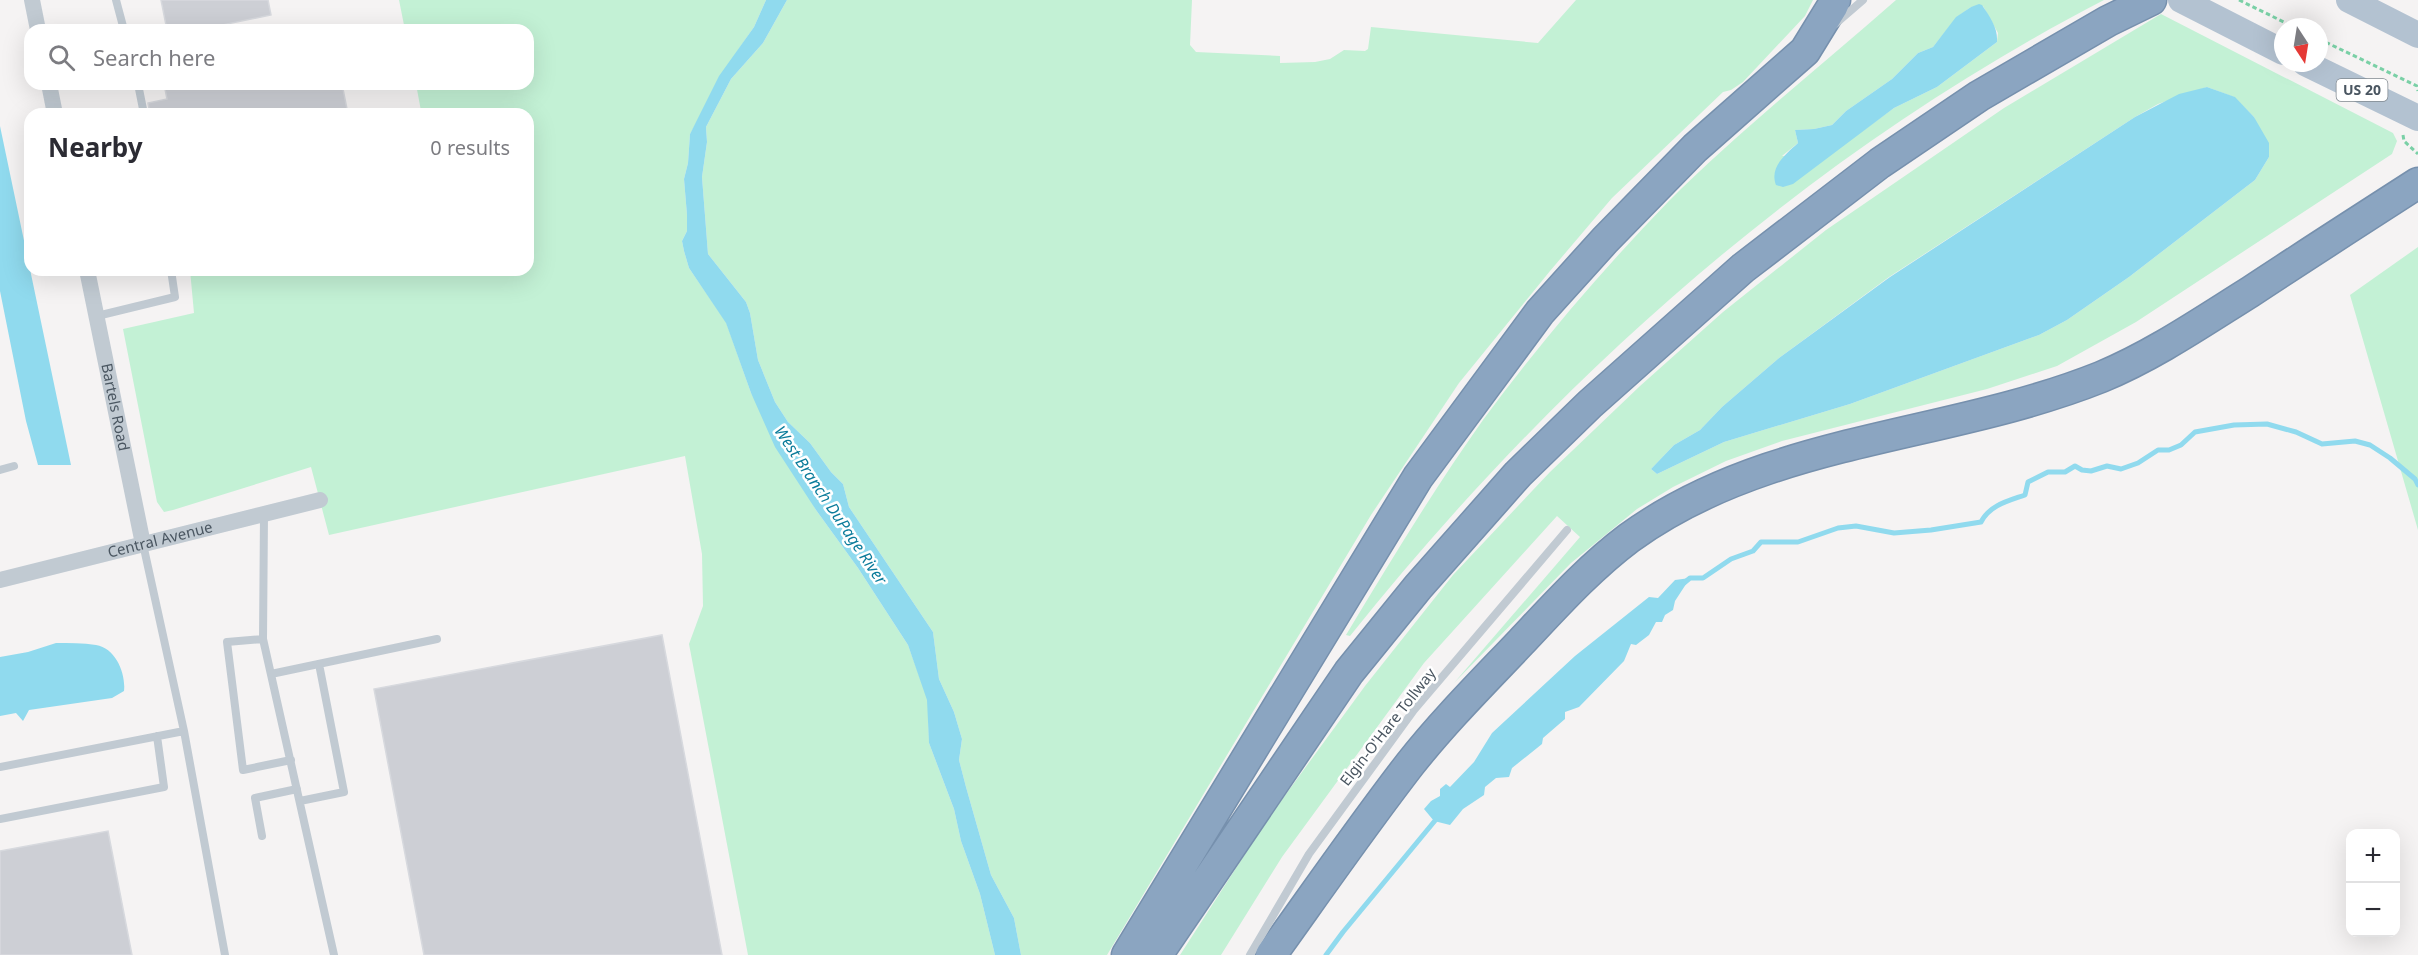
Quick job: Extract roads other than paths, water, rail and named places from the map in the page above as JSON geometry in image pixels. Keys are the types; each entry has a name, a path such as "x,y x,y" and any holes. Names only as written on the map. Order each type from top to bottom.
{"highway":[{"path":"1127,955 1418,477 1469,405 1540,312 1605,240 1695,148 1804,51 1835,0"},
{"path":"1157,955 1349,672 1418,587 1518,474 1590,404 1743,268 1880,163 1979,96 2108,21 2151,0"},
{"path":"1271,955 1412,762 1463,703 1573,587 1628,539 1667,514 1714,490 1761,470 1826,450 2016,407 2103,376 2176,339 2418,183"}],"main road":[{"path":"2181,0 2274,47"},
{"path":"2349,0 2418,35"},
{"name":"US 20","path":"2321,72 2411,124"}],"street":[{"path":"32,0 37,24"},
{"path":"50,90 54,108"},
{"name":"Bartels Road","path":"88,276 143,544"},
{"name":"Central Avenue","path":"0,580 320,500"}],"lane":[{"path":"116,0 122,24"},
{"path":"1804,51 1863,0"},
{"path":"139,90 143,108"},
{"path":"97,316 175,297 172,276"},
{"path":"0,470 14,466"},
{"path":"264,514 263,639 334,955"},
{"name":"Elgin-O'Hare Tollway","path":"1250,955 1309,854 1414,710 1567,530"},
{"path":"143,544 184,730 225,955"},
{"path":"263,639 226,642 243,770 291,760"},
{"path":"271,674 437,639"},
{"path":"300,801 344,792 319,664"},
{"path":"0,767 184,730"},
{"path":"0,819 164,786 157,736"},
{"path":"262,836 255,798 297,789"}],"water":[{"name":"West Branch DuPage River","path":"766,0 787,0 763,43 731,79 706,127 707,142 702,177 708,254 746,302 758,360 775,402 788,422 810,443 831,472 843,484 849,507 933,632 939,679 954,712 962,739 959,760 966,787 991,875 1014,918 1021,955 995,955 980,894 961,841 954,809 929,743 927,700 908,645 775,447 751,393 726,323 689,268 684,251 682,241 687,231 687,215 684,179 688,163 690,134 719,76 754,27"},
{"path":"1979,4 1982,5 1993,23 1997,42 1937,87 1894,108 1793,184 1783,187 1776,185 1775,172 1780,161 1798,143 1795,130 1832,125 1846,111 1892,79 1918,53 1933,47 1956,17"},
{"path":"2207,87 2235,97 2254,117 2269,143 2269,157 2255,180 2129,277 2067,320 2039,335 1850,404 1724,442 1657,474 1651,469 1674,445 1700,430 1722,407 1779,358 1890,277 2135,117 2179,94"},
{"path":"0,126 24,241 24,276 31,276 71,465 38,465 26,421 0,291"},
{"path":"1690,578 1675,601 1673,610 1665,615 1662,622 1656,622 1649,635 1636,645 1631,644 1624,661 1579,707 1565,712 1565,719 1543,738 1542,744 1512,768 1509,777 1496,778 1485,787 1484,795 1463,809 1450,825 1434,821 1424,809 1440,796 1440,789 1446,784 1450,787 1474,762 1492,733 1575,656 1649,597 1658,598 1675,580"},
{"path":"56,643 96,645 109,651 121,670 124,691 112,698 29,710 23,721 16,713 0,716 0,657 28,652"}],"waterway":[{"path":"1684,583 1690,578 1703,578 1731,559 1753,551 1761,542 1798,542 1838,528 1856,526 1894,533 1981,522 1989,511 2025,495 2028,482 2048,472 2065,472 2075,466 2091,471 2107,466 2121,469 2138,463 2158,450 2169,450 2181,445 2195,432 2234,425 2267,424 2296,432 2322,444 2355,441 2370,445 2390,458 2415,479 2418,485"},
{"path":"1326,955 1438,817"}]}
